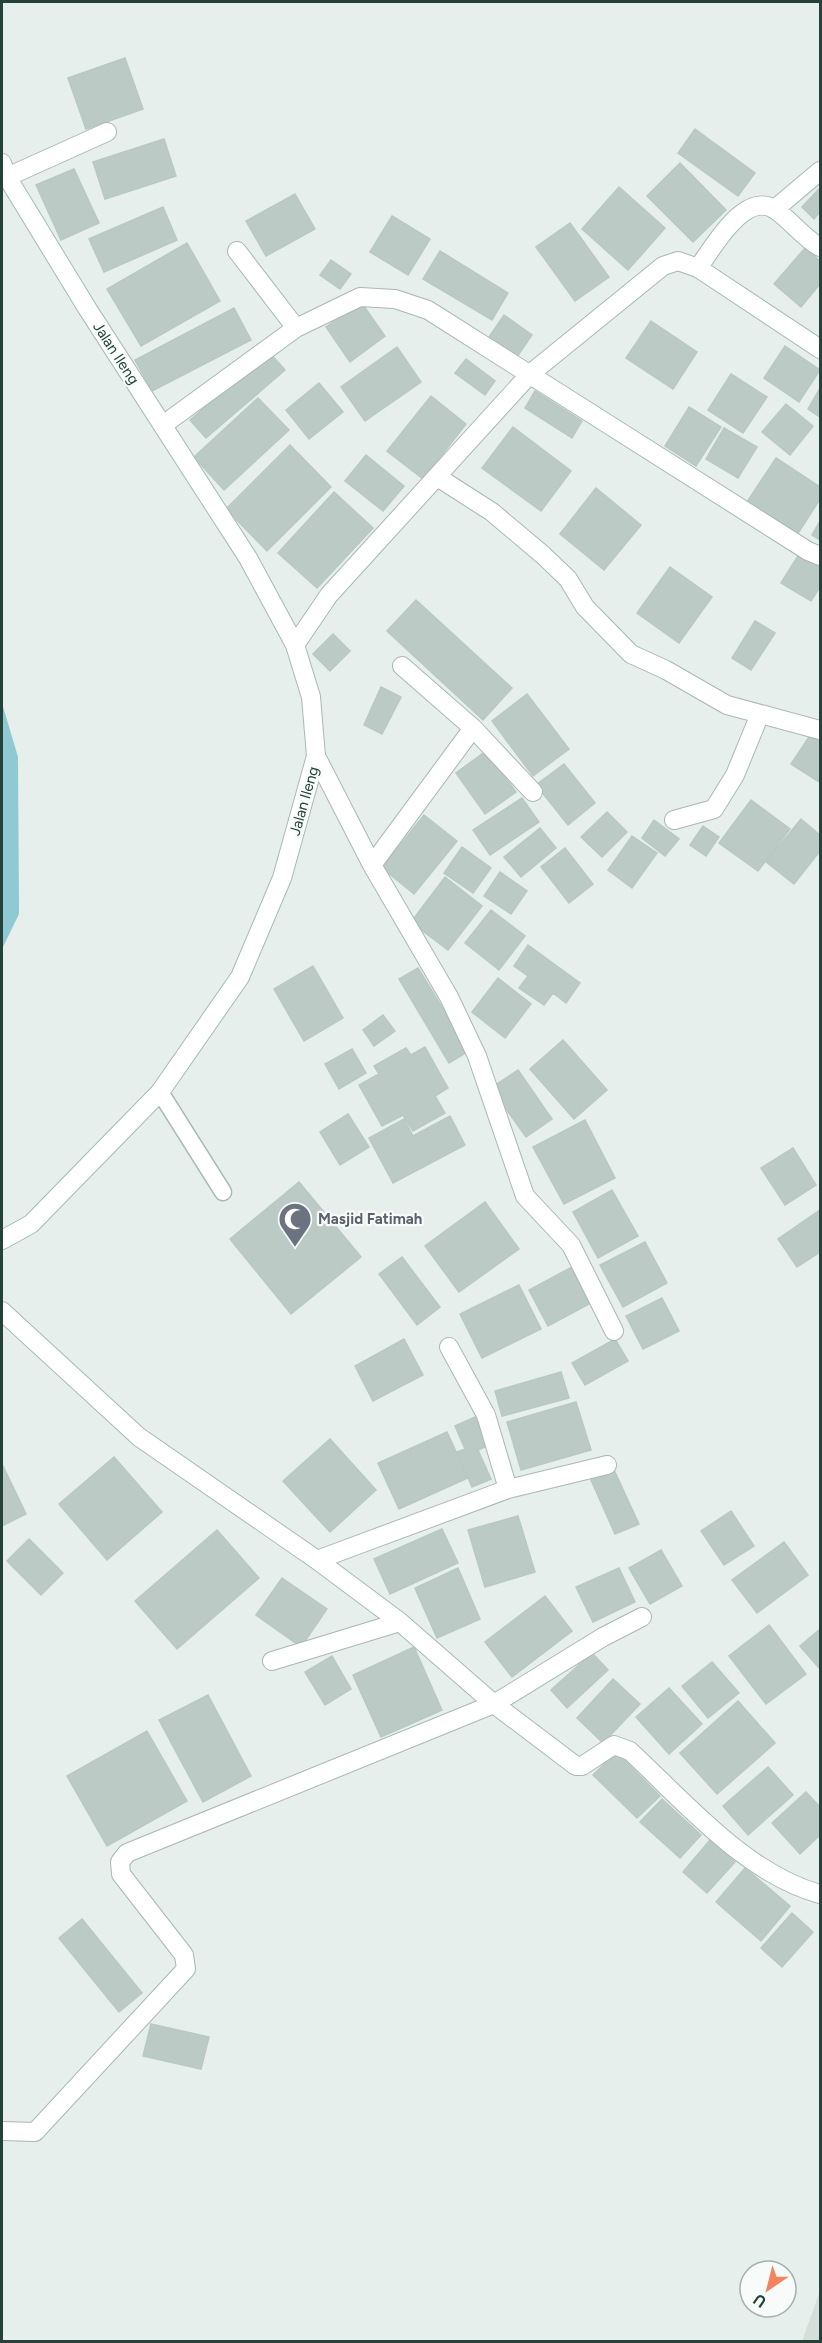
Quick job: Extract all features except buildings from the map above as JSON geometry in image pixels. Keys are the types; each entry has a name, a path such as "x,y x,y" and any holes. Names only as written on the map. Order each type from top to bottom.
{"street":[{"path":"4,170 107,132"},
{"name":"Jalan Ileng","path":"2,1240 31,1224 160,1092 240,977 282,878 316,756 311,697 295,645 248,558 87,308 4,170"},
{"path":"775,209 820,171"},
{"path":"698,268 744,210 763,206 775,209 820,247"},
{"path":"237,251 296,328"},
{"path":"295,645 329,595 438,478 530,374 663,266 678,261 698,268 820,350"},
{"path":"163,425 296,328 360,297 395,299 428,310 808,551 820,556"},
{"path":"438,478 492,512 543,555 568,579 585,607 631,654 666,670 727,705 820,730"},
{"path":"402,666 473,728 533,792"},
{"path":"674,820 714,809 735,775 760,714"},
{"path":"372,865 473,728"},
{"path":"316,756 372,865 449,997 477,1056 525,1196 571,1245 614,1331"},
{"path":"2,1311 139,1437 317,1560 400,1622 494,1704 576,1766 582,1766 614,1745 630,1751 749,1860 802,1889 820,1894"},
{"path":"449,1347 486,1415 508,1489"},
{"path":"317,1560 508,1489 606,1465"},
{"path":"2,2132 34,2132 186,1969 184,1955 121,1874 120,1862 127,1853 494,1704 603,1637 642,1617"},
{"path":"272,1661 400,1622"}],"lane":[{"path":"160,1092 223,1192"}],"shaded area":[{"path":"820,2291 820,2341 802,2341"}],"water":[{"path":"2,703 18,757 19,914 2,949"}],"place":[{"name":"Masjid Fatimah","path":"295,1248"}]}
